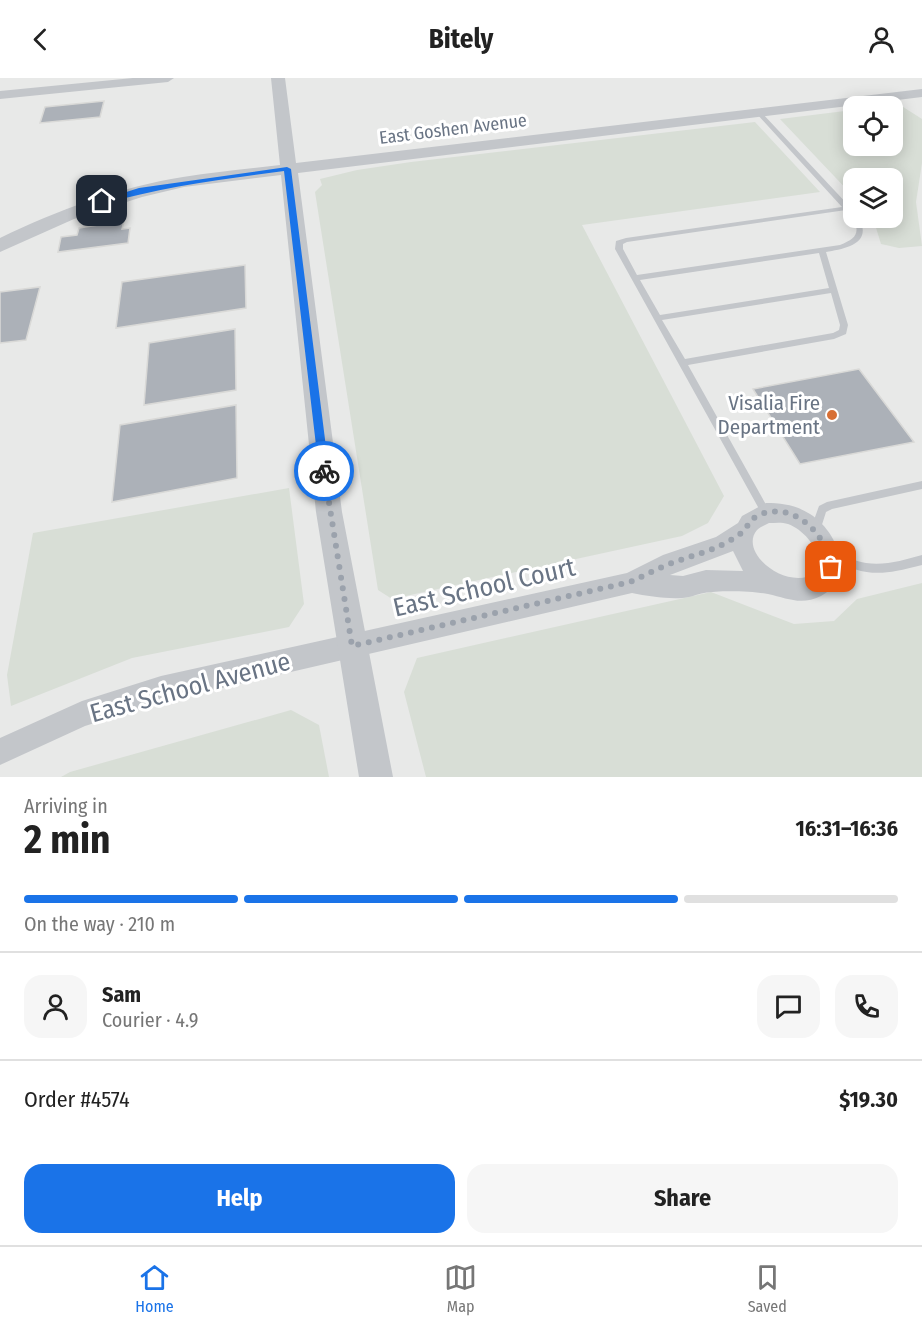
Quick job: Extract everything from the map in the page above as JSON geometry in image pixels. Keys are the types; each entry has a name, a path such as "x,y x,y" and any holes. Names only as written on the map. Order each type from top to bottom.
{"street":[{"path":"0,95 168,78"},
{"path":"278,78 329,512 376,777"},
{"name":"East Goshen Avenue","path":"0,246 84,207 139,190 287,169 922,93"},
{"path":"766,513 792,516 815,531 830,555"},
{"name":"East School Court","path":"352,646 630,582 671,563 694,557 724,544 743,531 748,523 766,513"},
{"path":"743,531 742,542 747,558 758,574 769,583"},
{"name":"East School Court","path":"630,582 683,587 706,581 769,583 783,589 810,590 820,585 827,577 830,555"},
{"name":"East School Avenue","path":"0,752 82,714 161,689 352,646"}],"lane":[{"path":"759,113 843,202"},
{"path":"766,513 619,249 618,243 626,240 843,214"},
{"path":"636,278 841,248 854,242 860,236 862,228"},
{"path":"682,363 834,336 843,332 844,325 822,250"},
{"path":"658,318 834,290"},
{"path":"815,531 822,510 830,505 922,485"},
{"path":"830,555 861,569 876,571 922,560"}],"shaded area":[{"path":"0,78 922,78 922,777 0,777"},
{"path":"903,107 922,119 922,163 916,202 922,246 899,248 881,244 876,228 903,228 903,168 843,168 843,185 780,119 843,111 843,156 903,156"},
{"path":"755,122 820,192 582,225 724,496 708,523 682,536 392,599 378,590 315,192 322,185 320,179 357,170 411,162"},
{"path":"289,488 304,604 289,627 132,658 11,706 7,675 33,533"},
{"path":"922,583 922,777 426,777 404,692 417,658 711,592 794,624 834,621 857,599"},
{"path":"291,710 319,725 329,777 61,777 70,772"}],"building":[{"path":"104,101 100,117 40,123 45,107"},
{"path":"124,221 122,229 130,228 128,243 58,252 61,237 77,235 79,228"},
{"path":"245,265 246,308 116,328 122,282"},
{"path":"40,287 26,340 0,343 0,292"},
{"path":"235,329 236,390 144,405 149,343"},
{"name":"Visalia Fire Department","path":"859,369 914,442 800,464 753,389"},
{"path":"236,405 237,478 112,502 120,425"}],"way so far":[{"path":"324,471 352,646 630,582 671,563 694,557 724,544 743,531 748,523 757,516 766,513 792,516 805,522 827,546 831,567"}],"place":[{"name":"Visalia Fire Department","path":"832,415"}],"route":[{"path":"102,201 139,190 184,182 287,169 324,471"}]}
